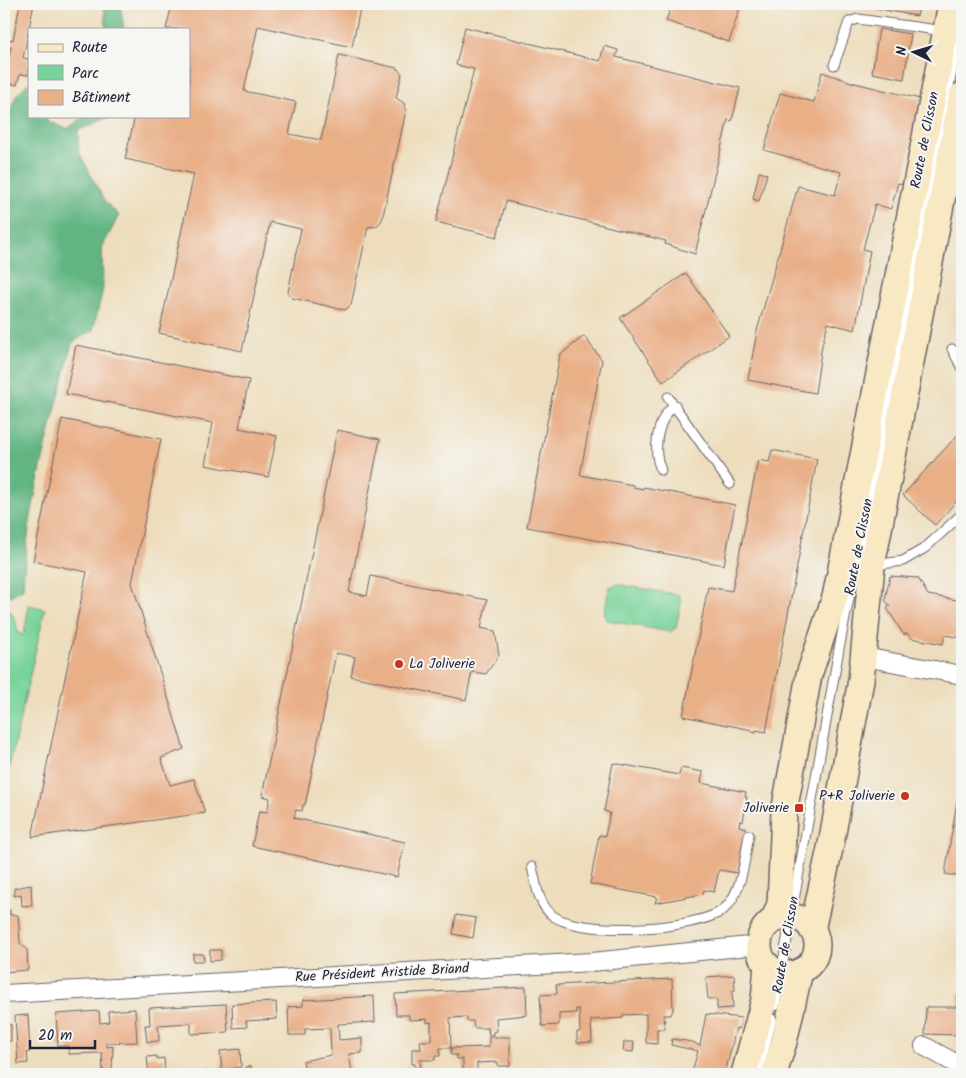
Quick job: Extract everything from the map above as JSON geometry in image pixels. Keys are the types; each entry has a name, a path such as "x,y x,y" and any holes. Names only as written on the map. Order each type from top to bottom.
{"main road":[{"name":"Route de Clisson","path":"782,919 780,904 784,812 809,675 835,596 954,25 951,4"},
{"name":"Route de Clisson","path":"777,964 810,964 815,953 816,941 812,930 833,836 864,657 866,606 872,566 962,95"},
{"path":"777,964 762,934 782,919 802,921 812,930"},
{"name":"Route de Clisson","path":"744,1074 764,1000 777,964"},
{"name":"Route de Clisson","path":"774,1074 784,1042 777,964"}],"street":[{"path":"864,657 962,675"},
{"name":"Rue Président Aristide Briand","path":"4,994 592,962 777,964"},
{"path":"924,1046 962,1068"}],"lane":[{"path":"834,65 849,22 858,19 954,25"},
{"path":"952,349 962,368"},
{"path":"668,397 730,484"},
{"path":"661,470 657,453 659,434 664,417 675,405"},
{"path":"872,566 903,560 925,548 962,514"},
{"path":"532,867 540,900 552,916 565,921 611,929 659,927 687,922 723,910 739,886 749,835"},
{"name":"Route de Clisson","path":"758,1074 777,964 782,919"}],"green space":[{"path":"104,4 120,4 124,28 106,28"},
{"path":"28,83 28,118 45,118 47,121 67,129 83,118 107,118 78,131 79,152 105,202 119,215 102,248 103,289 93,330 72,343 41,465 29,527 23,589 4,599 4,129 16,96"},
{"path":"616,584 679,595 681,602 676,628 670,632 607,620 604,616 609,588"},
{"path":"4,599 16,622 18,633 24,635 29,605 45,609 4,789"}],"building":[{"path":"20,4 34,4 23,58 28,59 28,75 20,74 17,85 4,82 4,61 8,61 11,47 4,46 4,38 13,40"},
{"path":"172,4 361,4 352,47 258,26 244,91 296,102 289,134 321,140 339,55 397,68 402,74 396,98 404,103 406,111 382,220 377,226 368,227 351,305 345,310 292,298 288,292 301,229 270,222 242,351 159,333 194,174 125,159 135,118 190,118 190,28 166,28"},
{"path":"672,4 741,4 729,42 666,21"},
{"path":"869,4 920,4 917,16 869,7"},
{"path":"465,27 600,61 604,46 618,50 616,57 740,88 732,121 728,120 695,254 665,244 666,241 506,201 497,237 436,222 474,69 456,65"},
{"path":"879,29 911,34 904,79 872,73"},
{"path":"822,72 851,82 920,99 903,184 898,183 891,209 875,204 863,249 870,251 855,330 828,323 822,345 815,393 748,380 757,331 798,186 835,195 841,172 764,150 780,93 814,102"},
{"path":"759,172 767,174 759,201 753,199"},
{"path":"686,273 729,336 663,382 620,318"},
{"path":"584,336 602,360 580,475 633,485 633,487 643,489 644,487 735,505 724,565 527,527 560,355"},
{"path":"76,345 249,380 239,428 277,436 268,477 205,465 213,423 66,394"},
{"path":"62,419 161,439 132,583 184,749 161,758 170,785 194,779 205,813 32,837 87,572 33,561"},
{"path":"337,430 380,439 349,592 367,596 371,576 487,600 481,628 495,631 499,655 486,674 472,672 466,700 351,676 355,657 336,653 305,805 303,805 302,811 296,810 294,818 405,842 397,877 252,846 259,811 267,812 270,798 262,796"},
{"path":"962,430 962,495 935,525 903,495"},
{"path":"772,450 817,459 766,732 756,730 756,733 752,732 752,730 683,716 708,587 732,591 758,460 769,462"},
{"path":"890,576 918,578 928,595 962,601 962,638 945,635 943,644 911,638 907,633 904,635 887,608 890,606 885,600"},
{"path":"613,763 679,775 681,768 703,772 701,783 746,792 743,822 740,821 739,826 746,828 737,873 719,870 714,892 704,890 703,894 655,903 657,897 590,884 599,835 605,836 610,813 604,811"},
{"path":"962,777 962,877 945,874"},
{"path":"31,885 32,905 22,906 21,894 14,896 14,888"},
{"path":"4,910 10,910 10,915 18,915 20,943 27,949 28,970 4,972"},
{"path":"456,915 476,918 473,938 453,934"},
{"path":"210,950 221,950 221,960 210,961"},
{"path":"193,954 203,954 204,961 193,961"},
{"path":"734,975 735,991 732,991 733,1008 717,1009 717,999 708,999 706,977"},
{"path":"672,979 673,1010 671,1015 664,1015 665,1029 657,1029 657,1044 646,1043 646,1014 623,1015 623,1018 591,1020 592,1042 577,1043 577,1032 580,1032 579,1009 576,1009 576,1013 559,1014 559,1025 542,1026 540,995 557,994 556,985"},
{"path":"526,987 527,1015 496,1018 497,1031 493,1032 493,1035 489,1035 488,1028 474,1028 473,1021 467,1021 467,1017 450,1018 451,1048 440,1048 440,1056 435,1056 435,1060 420,1060 421,1074 415,1074 415,1064 412,1064 412,1049 421,1049 420,1041 431,1041 431,1022 427,1023 427,1019 409,1020 409,1015 396,1015 395,994"},
{"path":"958,994 962,994 962,1027 957,1027 957,1035 925,1034 926,1007 958,1007"},
{"path":"374,996 375,1022 338,1024 339,1040 362,1038 362,1053 349,1054 352,1072 347,1072 347,1074 322,1074 321,1070 305,1072 303,1061 331,1055 330,1028 305,1029 305,1035 289,1035 288,1007 303,1006 303,1000"},
{"path":"276,1002 277,1019 246,1021 247,1027 233,1028 232,1004"},
{"path":"226,1004 228,1032 191,1034 191,1023 158,1025 159,1041 147,1042 145,1025 150,1025 149,1008"},
{"path":"135,1009 137,1042 106,1043 107,1047 113,1046 112,1074 103,1074 102,1053 69,1054 68,1046 58,1046 56,1014 99,1011 100,1023 109,1022 108,1011"},
{"path":"706,1014 742,1018 739,1029 736,1028 725,1074 692,1072 698,1051 671,1045 672,1039 693,1042 700,1046"},
{"path":"28,1015 30,1052 27,1052 28,1063 18,1064 15,1016"},
{"path":"4,1025 11,1025 11,1041 4,1041"},
{"path":"489,1037 510,1037 510,1066 498,1066 498,1062 477,1063 477,1074 463,1074 463,1059 457,1059 457,1055 451,1055 451,1048 489,1047"},
{"path":"624,1042 634,1042 633,1052 623,1051"},
{"path":"240,1049 241,1067 222,1070 220,1051"},
{"path":"157,1056 157,1059 164,1058 165,1074 149,1074 147,1057"},
{"path":"251,1066 253,1074 247,1074 246,1067"},
{"path":"210,1071 210,1074 196,1074"}],"place":[{"name":"La Joliverie","path":"399,664"},
{"name":"P+R Joliverie","path":"905,796"},
{"name":"Joliverie","path":"799,808"}]}
